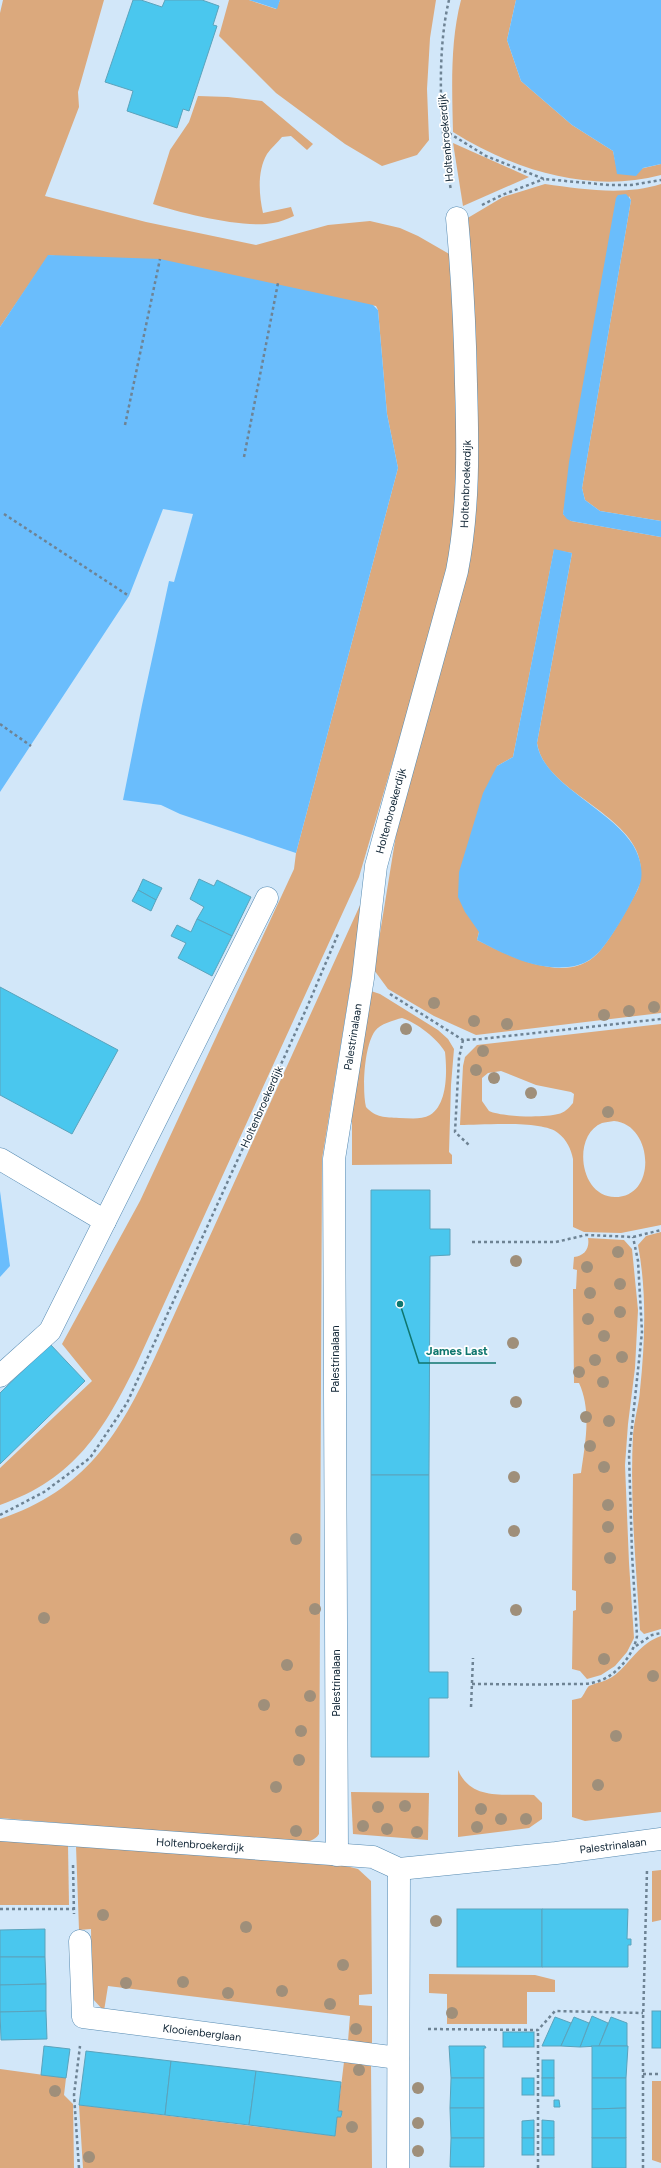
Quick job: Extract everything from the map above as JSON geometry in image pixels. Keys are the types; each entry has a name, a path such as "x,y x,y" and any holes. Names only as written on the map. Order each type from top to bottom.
{"street":[{"name":"Holtenbroekerdijk","path":"376,866 457,571 463,541 467,509 468,426 463,285 457,218"},
{"name":"Palestrinalaan","path":"337,1855 334,1159 363,978 376,866"},
{"path":"0,1376 50,1331 267,898"},
{"path":"0,1159 105,1221"},
{"name":"Holtenbroekerdijk","path":"0,1830 373,1857 399,1869"},
{"name":"Palestrinalaan","path":"399,1869 654,1840"},
{"path":"398,2168 399,1869"},
{"path":"80,1941 83,2017"},
{"name":"Klooienberglaan","path":"83,2017 398,2058"}],"path":[{"name":"Holtenbroekerdijk","path":"448,0 441,62 444,129 448,173 457,218"},
{"path":"444,129 486,156 544,179 609,185 632,185 661,180"},
{"path":"457,218 502,194 544,179"},
{"path":"125,425 160,259"},
{"path":"244,457 278,283"},
{"path":"4,514 129,596"},
{"path":"0,724 31,746"},
{"name":"Holtenbroekerdijk","path":"0,1515 44,1492 90,1458 127,1403 305,1012 341,927"},
{"path":"363,978 463,1040 488,1039 661,1019"},
{"path":"463,1040 459,1058 455,1132 469,1145"},
{"path":"472,1242 556,1242 586,1235 633,1237 661,1230"},
{"path":"633,1237 640,1283 642,1332 629,1455 632,1554 637,1636 636,1646"},
{"path":"472,1684 556,1684 588,1683 599,1681 620,1666 636,1646 652,1635 661,1633"},
{"path":"471,1707 473,1658"},
{"path":"73,1836 74,1930 80,1941"},
{"path":"643,2168 643,2013 654,1840"},
{"path":"0,1909 74,1908"},
{"path":"538,2168 538,2030 555,2011 643,2013"},
{"path":"79,2168 74,2095 83,2017"},
{"path":"398,2029 538,2030"},
{"path":"643,2074 661,2074"}],"shaded area":[{"path":"3,0 104,0 78,92 79,107 45,196 146,222 256,245 328,225 370,221 400,228 418,236 451,255 460,432 456,512 445,581 359,877 137,1363 112,1410 99,1431 68,1466 48,1481 26,1494 0,1505 0,1468 92,1381 62,1344 140,1201 294,869 296,853 398,468 387,414 378,310 376,306 49,255 0,327 0,13"},
{"path":"229,0 249,0 276,9 280,0 436,0 430,38 427,89 429,140 417,155 382,166 345,144 276,93 219,36"},
{"path":"461,0 516,0 507,40 521,81 572,125 613,151 618,174 661,164 661,175 634,180 607,182 580,180 553,175 501,157 476,146 453,132 453,49 457,16"},
{"path":"198,96 228,97 262,101 313,144 307,150 291,136 282,137 267,154 260,175 260,191 263,213 291,207 294,216 273,223 246,224 196,216 153,204 170,150 189,122"},
{"path":"453,143 529,177 463,206"},
{"path":"545,184 618,191 647,188 661,184 661,521 600,511 585,500 582,488 631,200 629,196 563,514 571,521 661,537 661,1013 476,1035 434,1016 388,989 374,970 403,792 456,607 466,219 503,197","holes":["554,550 572,553 537,743 545,762 559,779 618,826 633,844 641,865 638,889 619,923 597,954 584,963 570,967 554,968 537,965 520,959 477,940 497,766 513,757"]},
{"path":"361,903 364,903 322,1159 319,1834 316,1838 308,1841 285,1842 0,1818 0,1519 30,1507 55,1492 77,1476 113,1435 128,1411 155,1357"},
{"path":"371,991 380,994 438,1030 448,1039 454,1049 451,1085 449,1152 452,1155 452,1164 352,1165 352,1122 350,1121","holes":["402,1018 408,1020 432,1036 445,1052 446,1077 443,1095 436,1110 426,1117 411,1118 377,1115 366,1107 364,1079 368,1047 371,1038 380,1026"]},
{"path":"661,1024 661,1225 621,1233 584,1232 573,1227 573,1159 568,1145 558,1133 539,1126 512,1124 460,1125 463,1066 465,1057 477,1045","holes":["501,1071 536,1085 571,1092 574,1094 573,1103 562,1113 552,1115 513,1116 489,1111 482,1101 482,1078 488,1073","614,1121 627,1125 637,1134 643,1146 645,1160 644,1174 638,1186 629,1194 615,1197 603,1194 594,1187 587,1177 583,1152 586,1140 592,1130 602,1123"]},
{"path":"661,1232 661,1629 644,1634 640,1630 632,1480 633,1435 642,1372 644,1336 643,1281 638,1245 646,1236"},
{"path":"588,1238 624,1240 632,1249 638,1310 635,1368 628,1424 625,1465 634,1638 627,1652 615,1666 601,1675 587,1679 580,1671 572,1669 573,1611 576,1610 576,1591 572,1590 573,1474 581,1473 586,1428 583,1394 579,1383 574,1383 573,1289 576,1289 577,1270 573,1269 574,1257 581,1255 586,1251"},
{"path":"661,1636 661,1812 585,1821 572,1817 572,1700 581,1698 589,1686 605,1681 615,1675 641,1648 647,1643"},
{"path":"458,1770 464,1780 472,1787 481,1791 501,1795 534,1795 542,1803 542,1819 529,1828 458,1837"},
{"path":"351,1792 429,1793 428,1840 353,1834"},
{"path":"0,1839 68,1845 69,1905 0,1905"},
{"path":"76,1846 346,1866 358,1869 371,1881 372,1994 359,1995 359,2005 372,2006 372,2044 348,2041 350,2016 108,1986 104,2011 92,1998 91,1929 79,1930"},
{"path":"661,1870 661,1920 652,1922 652,1871"},
{"path":"429,1974 535,1975 555,1980 555,1992 527,1992 527,2024 447,2024 447,1994 429,1993"},
{"path":"344,2062 371,2066 372,2168 83,2168 79,2105 335,2136 337,2117 342,2117 342,2111 338,2111"},
{"path":"0,2069 66,2078 64,2095 73,2104 74,2168 0,2168"},
{"path":"652,2081 661,2081 661,2163 652,2160"}],"water":[{"path":"249,0 280,0 277,9"},
{"path":"516,0 661,0 661,164 643,168 636,176 617,174 613,151 572,125 521,81 507,40"},
{"path":"626,194 631,200 582,488 585,500 600,511 661,521 661,537 571,521 563,514 569,462 616,198 618,195"},
{"path":"48,255 160,259 373,305 378,310 387,414 398,468 296,853 180,814 161,805 123,800 169,581 174,582 193,514 163,509 129,596 0,792 0,327"},
{"path":"554,549 572,553 537,743 542,757 551,771 623,832 633,845 641,866 641,880 639,887 629,907 603,948 588,961 568,967 532,964 510,956 477,940 479,932 465,912 458,897 459,872 483,793 497,766 513,757"},
{"path":"0,1191 10,1266 0,1277"}],"building":[{"path":"133,0 141,0 162,7 165,0 202,0 219,6 213,25 217,26 189,111 183,109 177,128 127,111 133,91 105,82"},
{"path":"143,879 162,888 156,900 138,890"},
{"path":"199,879 214,886 217,880 251,897 232,936 197,919 204,907 190,899"},
{"path":"138,890 156,900 151,911 132,901"},
{"path":"197,919 232,936 212,976 178,958 186,943 171,936 177,925 191,932"},
{"path":"0,987 118,1050 72,1134 0,1095"},
{"path":"371,1190 430,1190 430,1229 450,1229 450,1255 430,1256 429,1475 371,1475"},
{"path":"50,1344 85,1381 0,1464 0,1393"},
{"path":"371,1475 429,1475 429,1672 448,1672 448,1698 429,1698 429,1757 371,1757"},
{"path":"457,1909 542,1909 542,1967 457,1967"},
{"path":"542,1909 628,1909 627,1939 631,1939 631,1945 628,1945 628,1967 542,1967"},
{"path":"45,1929 45,1957 0,1957 0,1930"},
{"path":"0,1957 45,1957 46,1984 0,1985"},
{"path":"46,1984 46,2011 0,2012 0,1985"},
{"path":"46,2011 47,2039 1,2040 0,2012"},
{"path":"652,2011 661,2011 661,2048 652,2048"},
{"path":"592,2016 608,2023 599,2046 580,2047"},
{"path":"555,2017 571,2023 561,2046 542,2046"},
{"path":"574,2017 589,2023 580,2047 561,2046"},
{"path":"611,2017 627,2023 627,2046 599,2046"},
{"path":"503,2032 534,2032 534,2047 503,2047"},
{"path":"44,2046 70,2049 66,2078 41,2075"},
{"path":"449,2046 485,2046 484,2078 451,2078"},
{"path":"591,2046 628,2046 626,2078 592,2078"},
{"path":"86,2051 171,2061 165,2115 79,2105"},
{"path":"542,2060 554,2060 554,2078 542,2078"},
{"path":"171,2061 256,2071 249,2125 165,2115"},
{"path":"256,2071 341,2082 338,2111 342,2111 341,2117 337,2117 335,2136 249,2125"},
{"path":"451,2078 484,2078 484,2108 450,2108"},
{"path":"522,2078 534,2078 534,2095 522,2095"},
{"path":"542,2078 554,2078 554,2096 542,2096"},
{"path":"592,2078 626,2078 626,2108 592,2109"},
{"path":"554,2100 559,2100 560,2107 554,2107"},
{"path":"450,2108 484,2108 484,2138 451,2138"},
{"path":"626,2108 626,2138 592,2138 592,2109"},
{"path":"534,2120 534,2138 522,2138 522,2121"},
{"path":"542,2120 554,2121 554,2138 542,2138"},
{"path":"451,2138 484,2138 484,2167 450,2167"},
{"path":"522,2138 534,2138 534,2155 522,2155"},
{"path":"542,2138 554,2138 554,2155 542,2155"},
{"path":"592,2138 626,2138 626,2168 592,2168"}],"place":[{"name":"James Last","path":"400,1304"}]}
